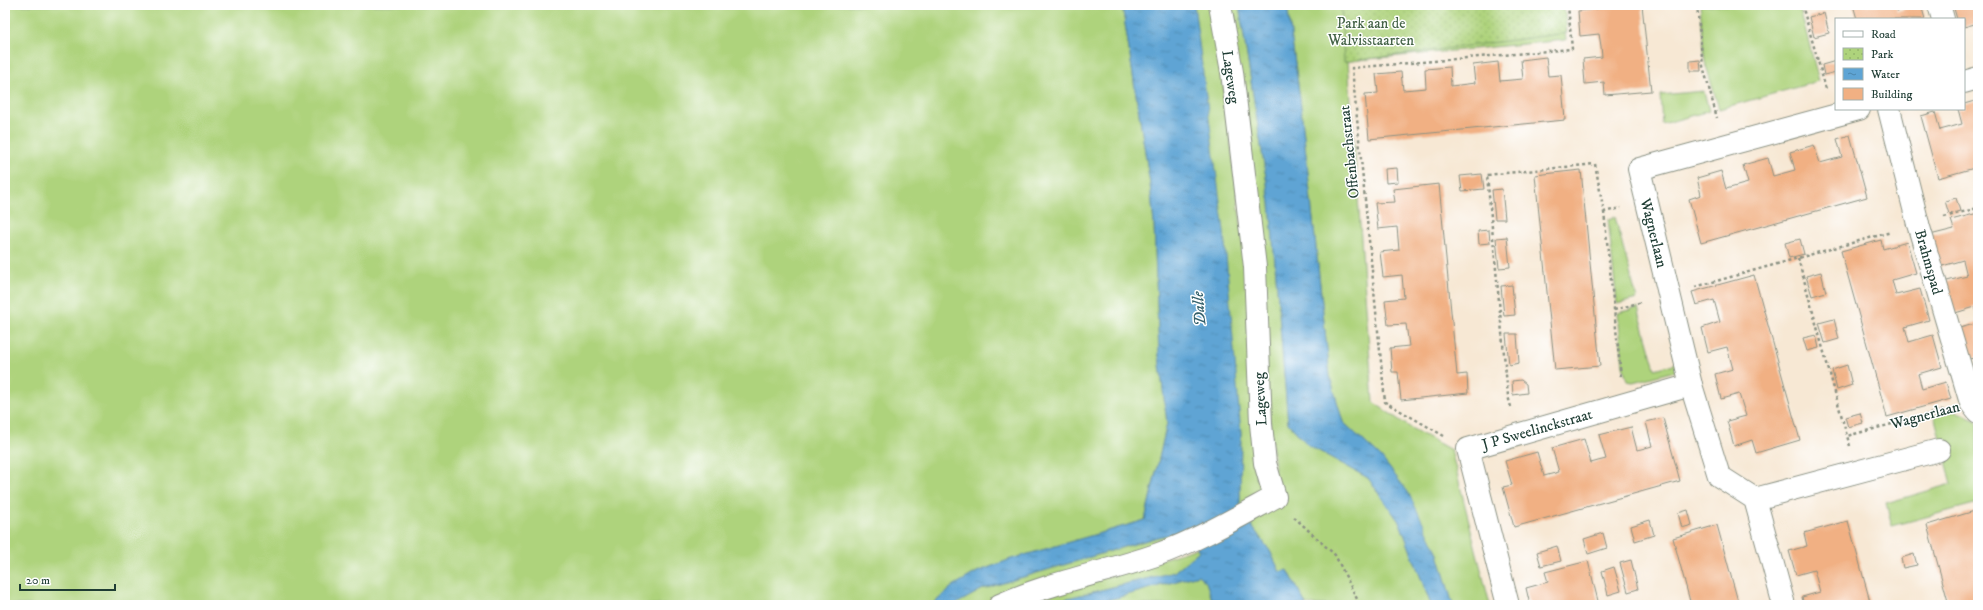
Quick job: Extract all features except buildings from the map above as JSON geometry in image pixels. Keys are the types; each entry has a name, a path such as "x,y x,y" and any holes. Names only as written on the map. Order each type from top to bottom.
{"street":[{"name":"Lageweg","path":"1220,5 1232,72 1255,267 1261,424 1264,455 1275,497"},
{"path":"1939,5 1943,18"},
{"path":"1965,82 1978,78"},
{"name":"Wagnerlaan","path":"1755,499 1719,476 1691,385 1639,169 1855,110"},
{"name":"Brahmspad","path":"1889,110 1918,224 1974,407"},
{"name":"J P Sweelinckstraat","path":"1508,605 1468,449 1691,385"},
{"path":"1784,605 1755,499 1939,450"},
{"path":"1000,605 1029,592 1154,556 1189,543 1275,497"}],"path":[{"name":"Offenbachstraat","path":"1468,449 1385,402 1352,68 1572,49 1568,5"},
{"path":"1698,5 1703,66 1724,146"},
{"path":"1802,5 1834,116"},
{"path":"1519,434 1508,396 1486,175 1595,164 1604,212 1624,404"},
{"path":"1604,212 1647,203"},
{"path":"1614,310 1978,208"},
{"path":"1798,258 1857,473"},
{"name":"Wagnerlaan","path":"1847,436 1974,407"},
{"path":"1275,497 1306,529 1335,555 1360,605"}],"green space":[{"path":"5,5 1122,5 1150,184 1154,224 1159,356 1167,423 1145,520 1011,559 977,572 953,586 932,605 5,605"},
{"path":"1194,5 1213,5 1249,287 1256,479 1275,469 1226,5 1239,5 1270,203 1288,423 1308,445 1368,478 1400,523 1431,605 1306,605 1288,570 1280,572 1270,551 1251,525 1240,503 1241,433"},
{"path":"1287,5 1563,5 1566,40 1348,61 1373,402 1411,428 1451,450 1490,605 1453,605 1437,551 1381,457 1343,422 1330,377 1300,99"},
{"name":"Park aan de Walvisstaarten","path":"1341,5 1564,5 1567,33 1344,62"},
{"path":"1700,5 1799,5 1819,81 1719,109 1705,62"},
{"path":"1704,91 1709,111 1662,124 1660,95"},
{"path":"1615,217 1637,299 1617,304 1608,219"},
{"path":"1638,308 1655,369 1677,363 1679,370 1633,382 1627,381 1623,365 1618,313"},
{"path":"1953,410 1977,420 1978,503 1892,526 1886,503 1952,484 1934,415"},
{"path":"1188,531 1190,534 995,600 986,605 954,605 983,589 1158,537"},
{"path":"1197,548 1199,551 1174,572 1068,598 1049,605 1018,605"},
{"path":"1198,575 1206,582 1214,605 1091,605"}],"water":[{"name":"Dalle","path":"1122,5 1194,5 1224,231 1241,433 1240,503 1251,525 1270,551 1280,572 1288,570 1306,605 1214,605 1206,582 1198,575 1091,605 1049,605 1068,598 1174,572 1199,551 1188,531 1157,537 983,589 954,605 932,605 953,586 977,572 1011,559 1145,520 1167,423 1159,356 1154,224 1150,184"},
{"path":"1239,5 1287,5 1300,99 1330,377 1343,422 1381,457 1408,492 1437,551 1453,605 1431,605 1400,523 1368,478 1308,445 1288,423 1270,203"}]}
